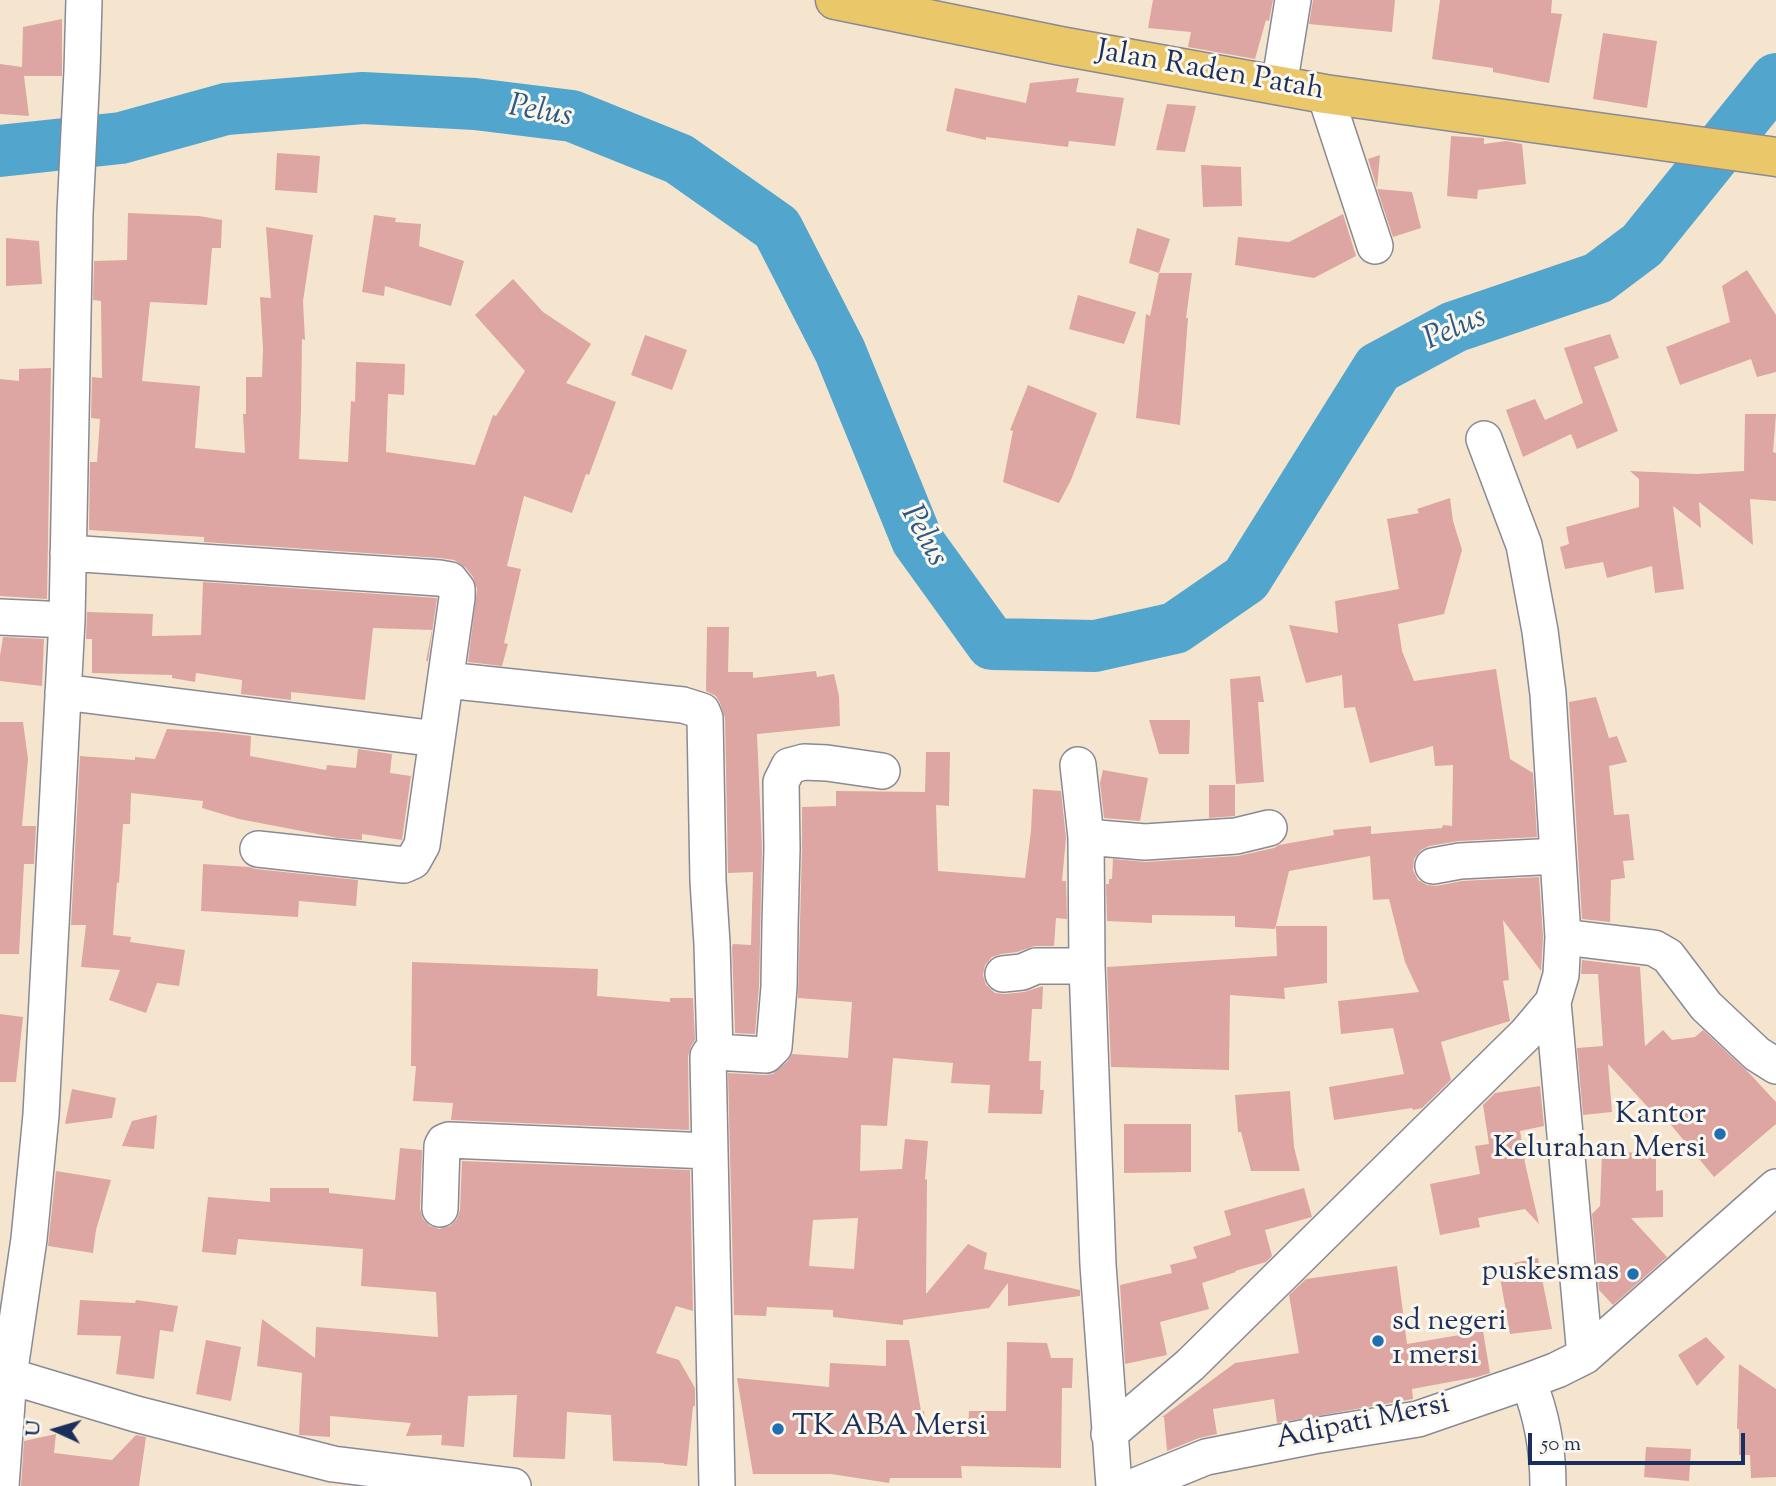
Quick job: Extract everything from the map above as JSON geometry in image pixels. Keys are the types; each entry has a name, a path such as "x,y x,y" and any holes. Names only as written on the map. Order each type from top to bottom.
{"main road":[{"name":"Jalan Raden Patah","path":"835,0 930,10 1325,94 1776,157"}],"street":[{"path":"1,1486 6,1391 29,1239 41,1115 67,620 75,213 84,0"},
{"path":"1279,86 1293,0"},
{"path":"1325,94 1375,246"},
{"path":"1484,439 1524,545 1540,631 1548,694 1563,937 1561,975 1553,1002 1585,1356"},
{"path":"68,553 439,578 450,580 457,589 422,845 413,861 404,865 258,849"},
{"path":"0,617 67,620"},
{"path":"446,680 683,705 702,711 705,718 715,1052"},
{"path":"63,692 437,738"},
{"path":"717,1486 707,1060 710,1052 762,1055 774,1047 779,987 781,782 789,766 804,762 827,763 882,771"},
{"path":"1079,765 1086,837 1087,966 1098,1265 1114,1486"},
{"path":"1086,837 1146,842 1236,836 1269,828"},
{"path":"1433,866 1460,861 1558,856"},
{"path":"1563,937 1654,948 1668,956 1706,1006 1757,1054 1776,1066"},
{"path":"1003,974 1014,974 1036,966 1087,966"},
{"path":"1109,1434 1190,1365 1526,1034 1553,1002"},
{"path":"440,1209 442,1146 449,1140 709,1151"},
{"name":"Adipati Mersi","path":"1135,1486 1206,1457 1418,1419 1536,1405 1557,1370 1585,1356 1776,1187"},
{"path":"6,1391 149,1418 332,1476 513,1486"},
{"path":"1536,1405 1548,1467 1548,1486"}],"building":[{"path":"1153,0 1273,0 1269,21 1266,20 1255,59 1188,47 1191,32 1148,28"},
{"path":"1313,0 1395,0 1392,32 1309,24"},
{"path":"1440,0 1552,0 1551,13 1562,14 1549,83 1493,72 1493,68 1432,59"},
{"path":"62,19 62,76 24,76 29,116 0,114 0,64 22,67 23,27"},
{"path":"1603,33 1657,41 1647,108 1593,99"},
{"path":"1079,78 1076,92 1124,98 1115,146 1069,141 1068,147 986,137 986,140 946,131 955,88 1026,103 1030,83"},
{"path":"1167,104 1196,106 1185,152 1156,150"},
{"path":"1451,136 1484,138 1484,144 1506,141 1522,144 1526,184 1478,190 1477,199 1447,196"},
{"path":"277,153 320,156 317,193 275,190"},
{"path":"1380,155 1377,188 1368,159"},
{"path":"1201,165 1241,167 1242,206 1203,207"},
{"path":"1377,189 1412,192 1421,228 1393,237"},
{"path":"128,213 199,216 222,220 221,248 212,248 207,305 150,302 142,381 200,386 195,448 245,453 243,414 246,414 246,377 262,377 260,297 271,298 266,227 313,235 303,301 305,340 302,339 299,459 348,462 351,401 355,402 356,362 405,364 404,395 388,394 386,452 475,465 493,415 496,416 525,371 475,315 513,279 543,312 591,344 566,383 616,402 572,513 524,496 507,566 521,569 504,643 508,644 502,666 468,662 477,589 466,568 454,560 204,542 204,537 89,530 90,462 97,462 100,419 91,418 92,377 102,378 101,301 93,300 94,261 127,260"},
{"path":"1343,214 1356,256 1314,278 1235,265 1238,237 1289,242"},
{"path":"374,215 396,218 395,222 421,224 419,246 464,261 451,306 385,286 384,296 362,292"},
{"path":"1137,228 1170,239 1159,273 1129,263"},
{"path":"6,238 39,241 42,284 6,286"},
{"path":"1747,270 1776,315 1776,372 1757,377 1751,359 1680,385 1666,347 1730,322 1722,286"},
{"path":"1159,273 1192,273 1186,318 1180,425 1136,418 1146,314 1150,316"},
{"path":"1078,295 1136,312 1124,344 1069,329"},
{"path":"1610,334 1619,358 1594,367 1618,431 1577,449 1571,434 1523,457 1506,410 1535,399 1545,420 1583,403 1564,348"},
{"path":"645,335 687,350 672,390 631,375"},
{"path":"51,368 47,599 0,596 0,379 19,381 19,369"},
{"path":"1028,385 1097,413 1071,480 1059,503 1003,482 1013,431 1010,430"},
{"path":"1745,414 1776,414 1773,452 1776,453 1776,501 1750,499 1753,545 1699,502 1701,528 1673,506 1684,589 1655,593 1652,566 1607,578 1603,562 1565,569 1560,547 1569,544 1566,527 1639,507 1639,479 1630,471 1697,474 1744,471"},
{"path":"1450,498 1453,521 1462,550 1444,614 1398,624 1402,651 1414,681 1496,669 1510,759 1533,773 1537,837 1459,841 1429,846 1421,850 1414,859 1413,870 1418,880 1436,886 1462,881 1539,877 1543,937 1541,971 1503,920 1509,980 1503,981 1510,1021 1441,1042 1451,1080 1422,1108 1334,1120 1329,1087 1404,1074 1393,1028 1341,1034 1338,1001 1419,992 1405,962 1389,899 1373,900 1370,856 1289,871 1275,929 1235,927 1235,916 1152,915 1152,923 1107,921 1106,884 1112,879 1113,859 1146,862 1238,856 1334,835 1333,830 1371,826 1371,834 1452,826 1453,765 1435,766 1433,746 1370,763 1355,707 1344,708 1342,675 1306,683 1289,625 1338,633 1335,601 1399,589 1387,519 1419,513 1417,509"},
{"path":"203,582 437,598 428,661 432,630 373,628 365,700 291,692 291,700 241,694 242,680 196,673 195,682 172,678 172,675 92,673 92,639 86,639 87,612 153,614 152,636 201,635"},
{"path":"707,627 729,627 728,672 753,672 753,678 816,671 817,677 834,674 839,696 840,726 757,734 762,848 759,986 755,1034 735,1033 732,947 733,944 751,945 753,872 728,873 725,718 716,696 706,691"},
{"path":"3,637 44,639 42,686 0,681"},
{"path":"1260,676 1264,702 1258,702 1264,782 1236,784 1230,679"},
{"path":"1596,697 1609,738 1617,736 1627,762 1609,766 1614,815 1629,814 1634,860 1623,861 1625,878 1611,880 1610,922 1582,919 1569,702"},
{"path":"1149,720 1190,720 1189,754 1159,754"},
{"path":"0,722 23,722 28,759 22,826 36,826 34,864 24,864 19,954 0,954"},
{"path":"167,729 251,736 250,756 326,770 327,765 356,768 358,749 392,754 390,773 411,776 402,840 362,834 362,840 338,838 239,819 202,808 203,801 131,793 130,824 123,824 113,935 131,937 130,942 185,950 179,986 157,983 146,1013 109,1000 120,970 81,967 86,925 71,925 80,756 155,759"},
{"path":"926,752 950,752 949,806 936,805 938,871 1025,878 1033,789 1061,791 1066,838 1062,881 1066,881 1067,919 1056,918 1054,946 1035,946 992,957 985,965 983,975 986,985 995,993 1024,992 1043,986 1042,1009 1032,1009 1029,1061 1041,1061 1040,1090 1044,1090 1042,1114 988,1113 990,1085 951,1083 953,1063 893,1058 887,1126 861,1125 860,1171 902,1169 905,1139 928,1141 925,1179 926,1294 968,1244 987,1253 984,1269 1080,1290 1080,1296 1008,1306 1008,1283 989,1308 903,1320 903,1325 833,1317 833,1310 767,1307 766,1316 734,1315 728,1073 773,1074 792,1054 848,1058 852,1002 798,998 802,807 836,806 836,791 925,792","holes":["858,1218 854,1269 809,1266 813,1220"]},
{"path":"1103,770 1148,778 1140,821 1104,818 1100,783"},
{"path":"1209,785 1235,785 1235,816 1209,818"},
{"path":"203,864 358,880 356,906 299,901 298,917 201,911"},
{"path":"1276,926 1327,926 1327,983 1284,988 1285,999 1230,995 1229,1070 1111,1067 1107,967 1277,956"},
{"path":"1582,960 1640,967 1645,1046 1663,1030 1672,1040 1695,1037 1703,1030 1776,1102 1776,1124 1714,1177 1657,1108 1657,1117 1608,1064 1612,1112 1583,1115 1577,1048 1603,1046 1598,974 1581,974"},
{"path":"412,962 598,969 597,996 670,1002 670,998 693,998 695,1040 688,1056 689,1130 451,1120 453,1103 413,1101 416,1066 411,1066"},
{"path":"0,1014 23,1017 16,1082 0,1082"},
{"path":"1540,1086 1544,1126 1520,1131 1539,1224 1525,1209 1478,1218 1480,1227 1440,1235 1430,1184 1480,1174 1475,1146 1489,1144 1483,1105 1495,1093"},
{"path":"72,1089 116,1098 112,1118 65,1124"},
{"path":"1290,1091 1294,1147 1300,1171 1251,1171 1241,1132 1238,1132 1235,1095"},
{"path":"157,1115 154,1149 122,1146 132,1121"},
{"path":"1124,1124 1191,1124 1191,1172 1124,1173"},
{"path":"400,1148 422,1150 420,1209 423,1219 430,1226 439,1229 450,1226 457,1219 460,1210 462,1161 690,1170 693,1311 676,1306 656,1353 679,1360 695,1388 687,1466 613,1461 611,1415 567,1412 565,1459 513,1457 517,1395 468,1396 464,1447 441,1445 442,1435 406,1436 411,1423 330,1416 330,1437 299,1435 302,1373 257,1366 262,1319 315,1358 316,1327 438,1337 436,1292 361,1286 363,1249 238,1239 236,1255 202,1252 208,1197 270,1202 270,1188 329,1188 329,1193 395,1200"},
{"path":"1602,1152 1656,1153 1656,1191 1663,1190 1663,1217 1631,1218 1667,1257 1613,1305 1599,1290 1592,1214 1600,1206"},
{"path":"56,1171 111,1180 96,1230 93,1253 48,1246"},
{"path":"1304,1188 1312,1217 1265,1230 1272,1256 1266,1262 1202,1283 1209,1309 1160,1322 1167,1355 1125,1364 1120,1285 1172,1273 1170,1265 1197,1258 1193,1247 1231,1235 1224,1211"},
{"path":"1538,1258 1552,1329 1510,1334 1498,1266"},
{"path":"1397,1266 1407,1344 1483,1331 1490,1373 1412,1389 1413,1399 1277,1423 1274,1399 1213,1409 1217,1434 1167,1451 1162,1417 1235,1363 1299,1353 1289,1295 1306,1279"},
{"path":"80,1300 135,1303 136,1300 178,1306 173,1332 160,1330 154,1379 116,1374 121,1336 77,1335"},
{"path":"1706,1337 1725,1357 1697,1386 1678,1355"},
{"path":"206,1340 241,1347 231,1401 196,1394"},
{"path":"886,1340 909,1340 927,1435 968,1434 969,1411 1006,1411 1007,1342 1047,1343 1051,1358 1073,1358 1072,1388 1062,1388 1061,1468 961,1466 962,1478 890,1478 889,1483 831,1474 753,1474 737,1378 829,1387 830,1363 886,1366"},
{"path":"1739,1364 1776,1389 1776,1477 1751,1478 1750,1455 1739,1455"},
{"path":"56,1434 54,1453 112,1460 136,1435 146,1437 139,1486 21,1486 24,1441"},
{"path":"1646,1447 1691,1449 1689,1481 1644,1477"}],"waterway":[{"name":"Pelus","path":"0,151 121,138 226,109 363,98 475,104 572,116 679,159 777,228 840,351 917,540 992,644 1095,646 1175,628 1246,579 1378,368 1454,327 1598,278 1642,245 1776,79"}],"place":[{"name":"Kantor Kelurahan Mersi","path":"1720,1134"},
{"name":"puskesmas","path":"1633,1274"},
{"name":"sd negeri 1 mersi","path":"1378,1341"},
{"name":"TK ABA Mersi","path":"778,1429"}]}
